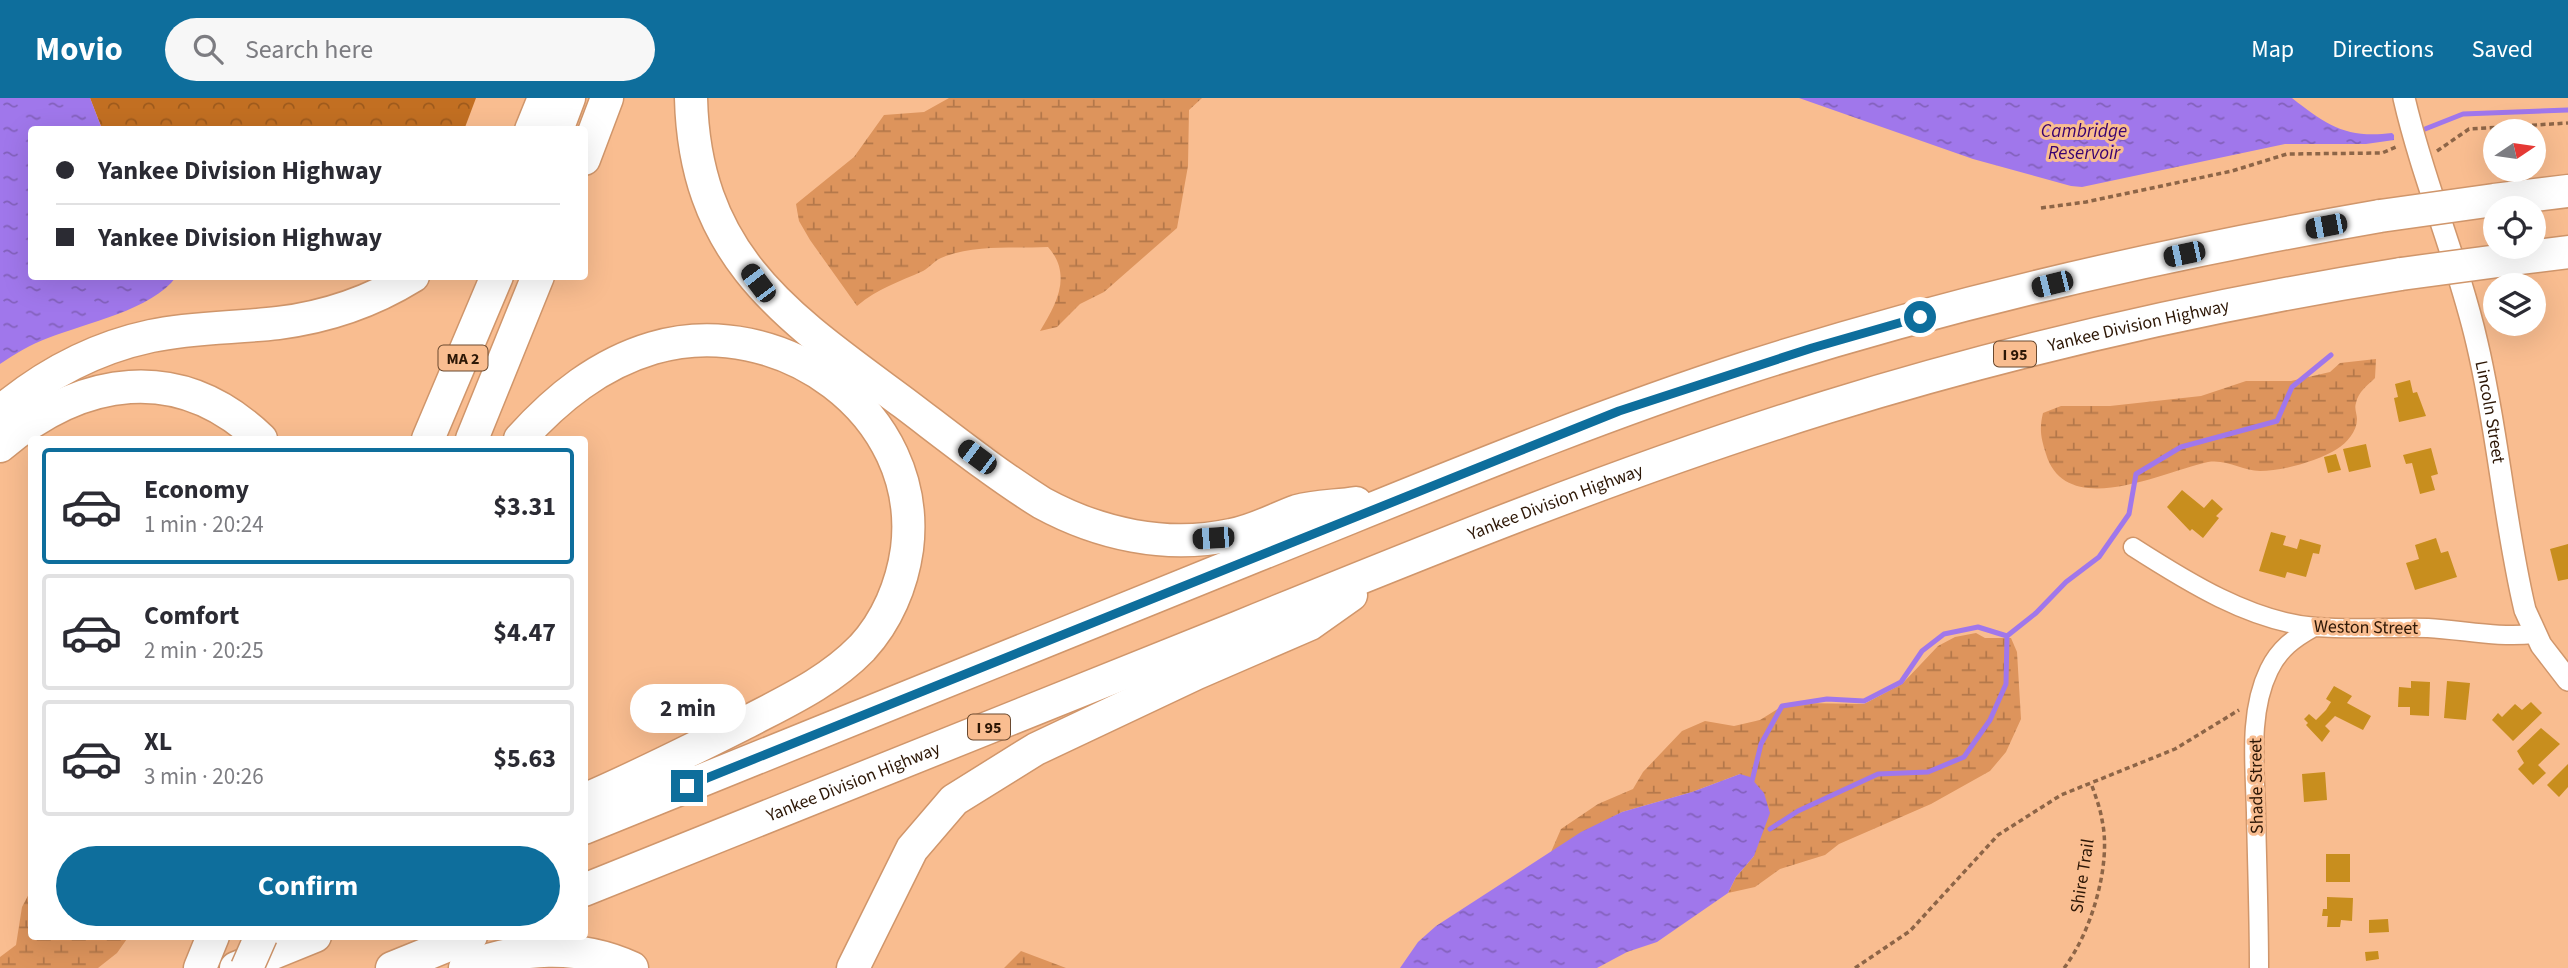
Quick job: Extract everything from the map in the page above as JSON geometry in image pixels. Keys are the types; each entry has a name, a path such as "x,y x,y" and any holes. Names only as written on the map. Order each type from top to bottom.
{"highway":[{"path":"533,126 544,98"},
{"path":"558,126 569,98"},
{"path":"588,148 607,98"},
{"path":"691,98 697,154 712,205 737,254 769,296 820,341 1042,503 1076,520 1110,531 1177,540 1231,535 1300,510 1402,497"},
{"path":"588,826 1619,411 1812,348 1995,298 2127,266 2380,216 2568,191"},
{"name":"Yankee Division Highway","path":"588,888 1394,564 1688,452 1906,383 2151,321 2401,274 2568,251"},
{"path":"0,412 55,373 129,341 175,331 323,316 373,298 406,280"},
{"name":"MA 2","path":"429,436 495,280"},
{"name":"MA 2","path":"473,436 536,280"},
{"path":"523,436 570,390 625,358 681,342 733,342 787,356 812,368 844,391 882,435 896,463 904,493 907,544 899,583 882,621 852,658 797,696 669,762 588,798"},
{"path":"0,446 39,415 65,402 105,390 132,387 163,389 205,402 233,417 257,436"},
{"path":"853,968 912,849 954,800 1036,750 1197,673 1310,624 1394,564"},
{"path":"199,968 203,940"},
{"path":"199,968 211,940"},
{"path":"247,968 259,940"},
{"path":"236,968 305,940"},
{"path":"392,968 461,940"},
{"path":"465,968 510,954 552,950 588,953 632,968"}],"street":[{"name":"Lincoln Street","path":"2404,98 2414,139 2462,281 2478,346 2500,459 2519,585 2534,634 2568,680"},
{"name":"Weston Street","path":"2133,547 2198,589 2224,601 2314,627 2426,628 2502,636 2534,634"},
{"name":"Shade Street","path":"2259,968 2255,793 2259,699 2268,671 2280,651 2294,638 2314,627"}],"path":[{"path":"2422,163 2469,130 2568,123"},
{"path":"2041,208 2086,202 2232,171 2287,155 2382,153 2414,139"},
{"path":"1856,968 1910,930 1998,835 2061,795 2175,749 2259,699"},
{"name":"Shire Trail","path":"2064,968 2085,934 2099,880 2103,821 2091,783"}],"green space":[{"path":"90,98 476,98 466,126 101,126"},
{"path":"949,98 1202,98 1189,110 1188,166 1177,228 1104,292 1080,304 1057,327 1040,331 1052,311 1061,279 1060,268 1048,247 980,249 954,254 939,259 923,271 881,290 857,306 810,240 799,221 796,204 854,157 884,115 924,112"},
{"path":"2376,359 2375,378 2357,399 2357,423 2351,436 2329,453 2289,467 2260,471 2222,462 2208,462 2143,481 2095,488 2074,485 2057,474 2043,443 2043,413 2061,406 2110,406 2201,396 2246,381 2291,381 2330,372 2340,363"},
{"path":"1976,633 1985,638 2011,638 2017,652 2021,719 2006,752 1990,771 1931,804 1839,844 1825,855 1780,869 1755,887 1728,893 1736,877 1754,856 1740,774 1692,792 1622,812 1551,852 1561,829 1598,804 1633,789 1643,772 1682,731 1705,721 1734,726 1760,720 1781,707 1803,703 1864,704 1902,684 1938,646 1955,637"},
{"path":"28,896 28,940 126,940 117,953 98,968 0,968 0,957 16,945 22,907"},
{"path":"1021,951 1066,968 1004,968"}],"water":[{"path":"0,98 90,98 101,126 28,126 28,280 173,280 135,307 42,340 0,364"},
{"name":"Cambridge Reservoir","path":"1799,98 2292,98 2338,128 2362,134 2392,133 2394,140 2366,144 2285,144 2082,187 1973,159"},
{"path":"1740,774 1750,777 1764,793 1770,813 1754,856 1736,877 1728,893 1657,942 1627,952 1597,968 1400,968 1418,942 1436,926 1581,832 1622,812 1692,792"}],"building":[{"path":"2410,380 2413,393 2417,392 2426,416 2399,422 2394,398 2398,397 2395,384"},
{"path":"2366,444 2371,467 2349,472 2343,449"},
{"path":"2431,448 2438,474 2431,476 2435,490 2420,494 2412,463 2406,464 2403,455"},
{"path":"2336,454 2341,470 2328,473 2324,457"},
{"path":"2182,490 2204,508 2212,499 2223,509 2203,538 2192,529 2190,531 2167,507"},
{"path":"2271,532 2286,536 2283,545 2297,549 2300,539 2321,545 2319,554 2313,553 2306,577 2287,572 2285,578 2259,571"},
{"path":"2436,538 2441,553 2448,551 2457,577 2415,590 2406,563 2419,559 2415,545"},
{"path":"2568,544 2568,579 2558,581 2550,549"},
{"path":"2411,681 2430,682 2429,716 2410,715 2410,707 2398,707 2399,687 2411,688"},
{"path":"2447,681 2470,683 2466,720 2444,718"},
{"path":"2334,686 2352,696 2347,703 2371,716 2363,730 2335,716 2325,726 2330,731 2322,742 2306,725 2308,723 2304,719 2309,714 2316,720 2326,710 2331,702 2326,699"},
{"path":"2531,702 2542,713 2513,741 2492,720 2498,713 2502,717 2515,704 2522,710"},
{"path":"2541,728 2560,744 2538,765 2546,773 2533,785 2518,769 2524,763 2517,751"},
{"path":"2568,764 2568,787 2559,797 2547,785"},
{"path":"2325,772 2327,800 2304,802 2302,774"},
{"path":"2326,854 2350,854 2350,882 2326,882"},
{"path":"2327,897 2353,898 2352,921 2341,920 2340,927 2327,927 2328,916 2322,916 2323,909 2327,909"},
{"path":"2388,919 2389,932 2369,933 2369,920"},
{"path":"2378,951 2379,959 2366,961 2365,952"}],"waterway":[{"path":"2425,129 2463,114 2568,110"},
{"path":"1752,781 1761,744 1782,706 1827,699 1864,701 1901,682 1922,651 1944,634 1978,627 2007,636 2036,613 2066,582 2099,557 2129,514 2136,474 2181,447 2277,421 2292,387 2331,355"},
{"path":"1770,829 1798,811 1878,774 1928,772 1964,757 1990,720 2006,684 2007,636"}],"route":[{"path":"687,786 1619,411 1812,348 1920,317"}]}
